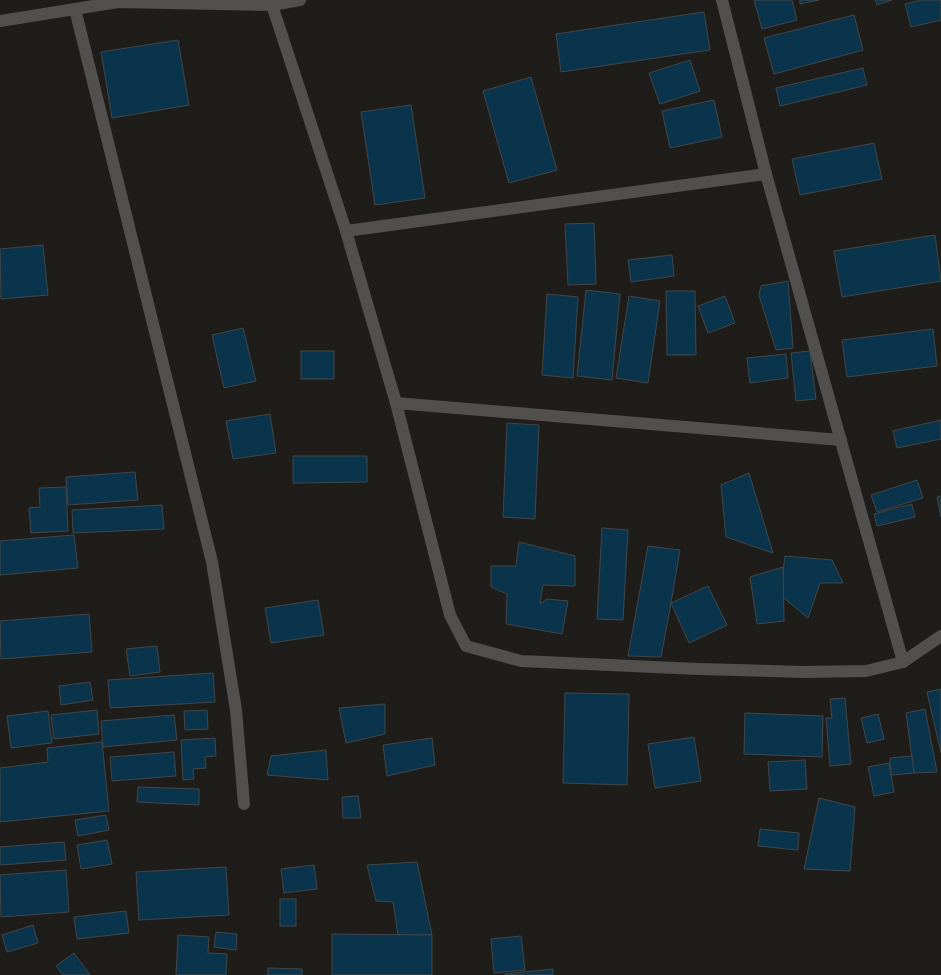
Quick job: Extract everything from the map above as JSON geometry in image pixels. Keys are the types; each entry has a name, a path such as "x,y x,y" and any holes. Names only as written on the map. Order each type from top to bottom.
{"street":[{"path":"0,21 75,10 120,1 272,5 300,0"},
{"path":"722,0 766,174 903,662"},
{"path":"272,5 346,231 396,403 450,615 466,646 520,661 698,669 804,672 866,671 903,662 941,636"},
{"path":"75,10 212,562 236,710 244,804"},
{"path":"346,231 766,174"},
{"path":"396,403 841,440"}],"building":[{"path":"754,0 792,0 797,20 762,29"},
{"path":"800,0 819,0 800,4"},
{"path":"875,0 892,0 877,5"},
{"path":"921,0 941,0 941,20 911,27 905,4"},
{"path":"704,12 710,50 561,72 556,34"},
{"path":"854,15 863,50 774,74 764,38"},
{"path":"178,40 189,105 112,118 101,52"},
{"path":"690,60 700,91 660,104 649,73"},
{"path":"863,68 867,85 780,106 776,88"},
{"path":"531,77 557,170 509,183 483,91"},
{"path":"714,100 722,137 670,148 662,111"},
{"path":"411,105 425,198 375,205 361,112"},
{"path":"874,143 882,179 800,195 792,159"},
{"path":"594,223 596,284 568,285 565,224"},
{"path":"935,235 941,281 842,297 834,251"},
{"path":"43,245 48,295 1,299 0,249"},
{"path":"672,255 674,276 631,282 628,260"},
{"path":"788,281 793,348 776,350 759,295 761,286"},
{"path":"586,290 620,294 612,380 577,376"},
{"path":"666,291 695,291 696,355 667,355"},
{"path":"547,294 578,297 573,378 542,375"},
{"path":"629,296 660,301 648,383 616,378"},
{"path":"725,296 735,323 708,333 698,306"},
{"path":"243,328 256,381 224,388 212,335"},
{"path":"933,329 937,366 847,377 842,340"},
{"path":"301,351 334,351 334,379 301,379"},
{"path":"810,351 816,399 796,401 791,353"},
{"path":"786,354 788,378 750,383 747,358"},
{"path":"270,414 276,453 233,459 226,421"},
{"path":"941,420 941,439 897,448 893,431"},
{"path":"507,423 539,425 535,519 503,517"},
{"path":"293,456 367,456 367,482 293,483"},
{"path":"135,472 138,500 68,505 66,477"},
{"path":"749,473 773,553 726,537 721,485"},
{"path":"917,480 923,498 877,512 871,495"},
{"path":"66,487 68,531 31,533 29,508 40,507 39,488"},
{"path":"941,496 941,517 937,497"},
{"path":"912,504 915,517 877,526 874,514"},
{"path":"162,505 164,529 73,533 72,510"},
{"path":"602,528 628,530 623,620 597,619"},
{"path":"74,535 78,568 0,575 0,541"},
{"path":"519,542 575,556 575,586 543,585 540,604 547,599 568,601 562,634 506,624 507,594 491,587 491,566 516,566"},
{"path":"648,546 680,550 671,603 661,657 628,656"},
{"path":"785,556 832,560 843,583 820,583 808,618 780,595"},
{"path":"783,567 784,621 757,624 750,577"},
{"path":"708,586 727,625 689,643 671,603"},
{"path":"318,600 324,635 271,643 265,608"},
{"path":"89,614 92,652 1,659 0,621"},
{"path":"157,646 160,672 130,676 126,649"},
{"path":"213,673 215,702 110,708 108,680"},
{"path":"90,682 93,700 61,705 59,686"},
{"path":"941,689 941,753 927,692"},
{"path":"565,693 629,694 627,785 563,783"},
{"path":"845,698 851,764 830,766 826,718 832,718 830,699"},
{"path":"385,704 385,734 346,743 339,708"},
{"path":"925,709 937,772 914,773 906,713"},
{"path":"97,710 99,734 54,739 51,715"},
{"path":"207,710 208,729 185,730 184,711"},
{"path":"48,711 52,743 11,748 7,716"},
{"path":"745,713 823,716 822,757 744,754"},
{"path":"878,714 884,739 867,743 861,718"},
{"path":"174,715 177,740 103,747 101,721"},
{"path":"694,737 701,781 655,788 648,744"},
{"path":"215,738 216,756 205,757 206,768 193,769 194,779 183,780 181,740"},
{"path":"432,738 435,765 387,776 383,745"},
{"path":"102,742 109,811 0,822 0,768 48,762 47,748"},
{"path":"326,750 328,780 267,775 271,756"},
{"path":"174,752 176,776 112,781 110,757"},
{"path":"912,756 914,773 891,775 890,758"},
{"path":"805,760 807,789 770,791 768,762"},
{"path":"889,763 894,792 874,796 868,767"},
{"path":"138,787 199,789 199,805 137,802"},
{"path":"358,796 361,818 343,818 342,797"},
{"path":"819,798 855,807 850,871 804,869"},
{"path":"106,815 109,830 78,836 75,820"},
{"path":"760,829 799,833 798,850 758,846"},
{"path":"107,840 112,864 81,869 77,845"},
{"path":"64,842 66,860 0,865 0,847"},
{"path":"417,862 432,935 398,935 393,902 376,901 367,865"},
{"path":"314,865 317,889 284,893 281,869"},
{"path":"226,867 229,915 139,920 136,872"},
{"path":"66,870 69,912 1,917 0,875"},
{"path":"280,899 296,899 296,926 280,926"},
{"path":"126,911 129,933 77,939 74,917"},
{"path":"33,925 38,943 7,952 2,935"},
{"path":"216,932 237,934 236,950 214,947"},
{"path":"332,934 432,935 432,975 332,975"},
{"path":"178,935 209,937 208,953 227,954 226,975 176,975"},
{"path":"521,936 525,970 494,973 491,939"},
{"path":"74,953 90,975 63,975 56,966"},
{"path":"268,968 302,969 302,975 268,975"},
{"path":"553,969 553,975 505,975 505,974"}]}
